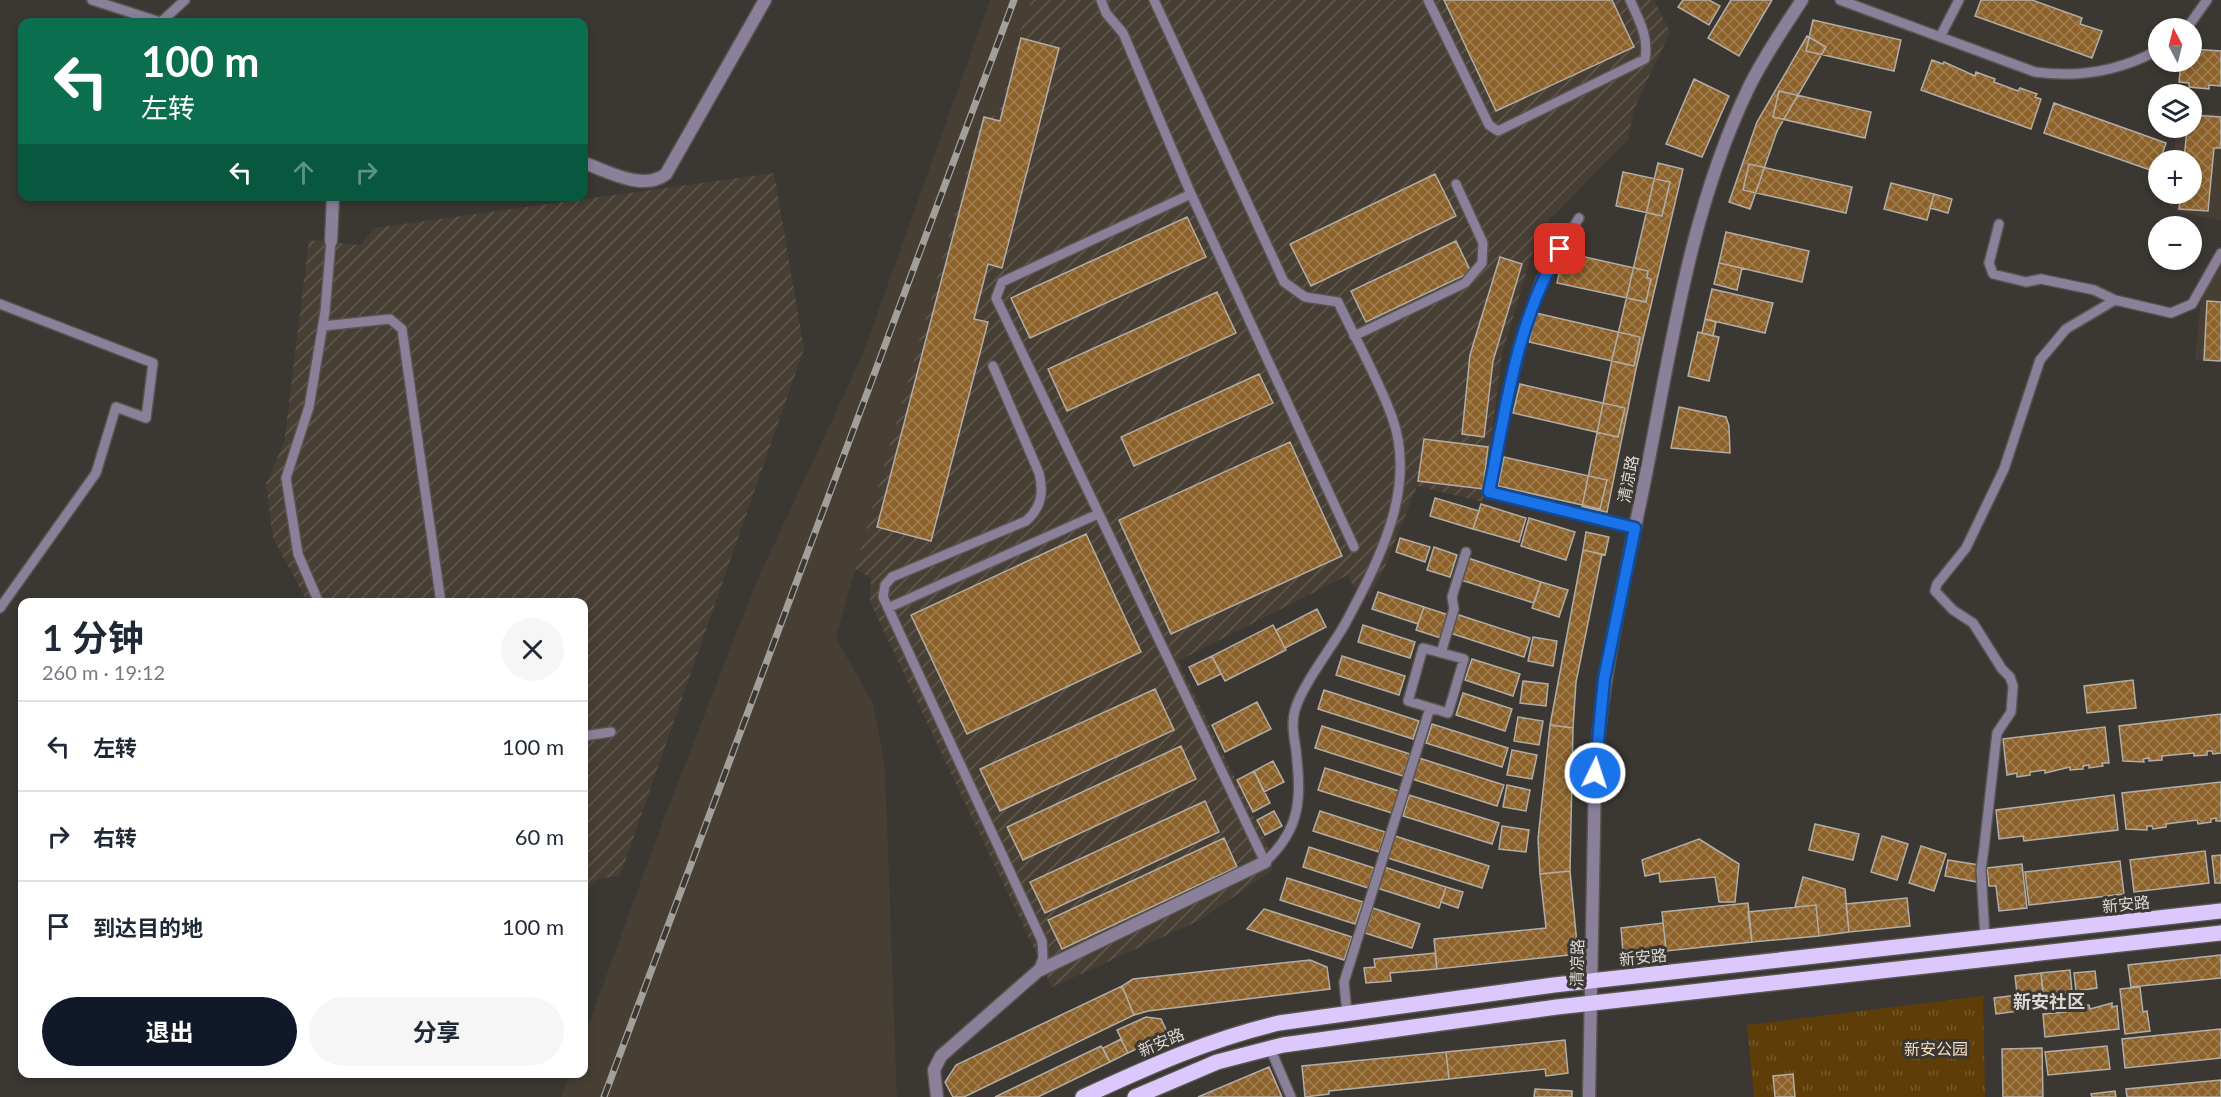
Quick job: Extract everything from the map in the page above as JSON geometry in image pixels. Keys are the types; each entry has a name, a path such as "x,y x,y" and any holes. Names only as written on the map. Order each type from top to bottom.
{"main road":[{"name":"新安路","path":"1083,1097 1180,1052 1279,1023 1593,981 2221,911"},
{"path":"1135,1097 1217,1062 1270,1048 1593,1003 2221,933"}],"street":[{"path":"588,164 639,181 655,180 666,174 765,0"},
{"name":"清凉路","path":"1589,1097 1593,1003 1593,825 1598,726 1612,633 1690,256 1707,194 1748,89 1782,29 1802,0"},
{"path":"331,241 333,201"},
{"path":"937,1097 934,1070 941,1056 1038,971 1265,862"}],"lane":[{"path":"92,0 148,18"},
{"path":"165,18 185,0"},
{"path":"1101,0 1106,13 1123,33 1191,194 1354,547"},
{"path":"1154,0 1284,282 1305,297 1338,302 1392,417 1396,433 1400,467 1398,498 1383,543 1362,591 1294,710 1293,727 1299,781 1298,806 1290,831 1265,862 997,304 997,292 1002,282 1191,194"},
{"path":"1428,0 1489,125 1498,131 1645,59 1647,47 1643,28 1630,0"},
{"path":"1840,0 2035,72 2054,74 2110,69 2148,54"},
{"path":"1940,37 1959,0"},
{"path":"2194,18 2207,0"},
{"path":"1354,336 1465,282 1482,263 1483,243 1455,184"},
{"path":"1579,218 1541,280 1520,344 1489,492 1635,528"},
{"path":"1999,224 1989,263 1993,274 2026,282 2042,279 2094,290 2115,300 2171,313 2192,304 2221,253"},
{"path":"318,598 298,554 286,478 306,423 323,327 331,241"},
{"path":"1985,938 1981,870 1997,733 2010,712 2013,686 2010,677 2002,669 1973,623 1953,610 1935,591 1937,584 1966,548 2004,470 2040,360 2066,329 2115,300"},
{"path":"0,304 153,363 146,418 116,407 96,473 0,608"},
{"path":"323,327 390,319 402,329 440,598"},
{"path":"993,366 1039,473 1042,492 1037,509 1026,521 892,577 884,590 888,608 1042,941 1043,958 1038,971"},
{"path":"888,608 1098,514"},
{"path":"1441,653 1454,609 1452,597 1466,552"},
{"path":"1423,648 1441,653 1464,659 1448,713 1408,701 1423,648"},
{"path":"1347,1014 1344,982 1430,708"},
{"path":"588,735 611,732"},
{"path":"1270,1048 1291,1097"}],"shaded area":[{"path":"990,0 1032,0 1022,25 998,116 983,114 836,638 873,703 885,767 897,1097 561,1097 568,1078 588,1078 588,1026 663,821 755,585 862,356"},
{"path":"1032,0 1654,0 1670,32 1634,109 1628,140 1539,230 1502,354 1483,502 1417,486 1382,574 1369,596 1354,588 1348,575 1178,661 1267,844 1273,870 1198,921 1052,987 870,602 871,578 855,569 983,114 998,116 1022,25"},
{"path":"2202,113 2221,114 2221,221 2177,211 2170,204 2202,204 2202,150 2174,150 2176,138 2202,138"},
{"path":"774,173 804,349 620,876 597,879 588,889 588,598 305,598 273,538 266,483 284,443 309,240 361,245 374,228 570,201 588,201 588,199"},
{"path":"2221,264 2221,362 2195,360 2201,298"}],"green space":[{"name":"新安公园","path":"1983,996 1985,1097 1754,1097 1747,1025"}],"building":[{"path":"1444,0 1612,0 1634,47 1496,111"},
{"path":"1683,0 1709,0 1720,6 1709,25 1678,7"},
{"path":"1731,0 1772,0 1739,56 1708,38"},
{"path":"1981,0 2032,0 2082,18 2080,24 2102,31 2092,58 1975,16"},
{"path":"1813,20 1901,40 1894,71 1806,51"},
{"path":"1807,36 1826,47 1777,131 1750,209 1729,202 1757,122"},
{"path":"1021,38 1059,48 1002,268 988,264 974,319 988,322 931,541 877,527 984,117 1000,121"},
{"path":"2202,50 2221,51 2221,86 2209,85 2209,89 2202,88 2202,84 2179,82 2180,72 2202,72"},
{"path":"1932,60 1943,64 1944,62 1975,76 1976,72 2018,91 2020,88 2037,94 2035,97 2041,99 2031,129 1921,90"},
{"path":"1694,79 1729,96 1702,157 1666,144"},
{"path":"1779,91 1871,112 1865,138 1773,117"},
{"path":"2054,103 2166,143 2164,150 2148,150 2148,169 2044,133"},
{"path":"2202,116 2221,117 2221,148 2214,148 2208,211 2179,209 2180,204 2202,204 2202,150 2185,150 2186,138 2202,138"},
{"path":"1658,163 1683,169 1636,369 1607,512 1582,507 1611,364"},
{"path":"1749,164 1852,187 1846,213 1743,190"},
{"path":"1623,172 1670,182 1662,216 1616,206"},
{"path":"1435,174 1456,216 1311,286 1290,244"},
{"path":"1891,183 1934,194 1927,220 1884,209"},
{"path":"1934,194 1952,199 1948,213 1930,208"},
{"path":"1187,217 1206,257 1030,338 1011,298"},
{"path":"1726,232 1809,251 1802,282 1719,263"},
{"path":"1456,241 1471,272 1366,322 1351,291"},
{"path":"1567,253 1648,271 1647,278 1651,279 1646,302 1557,283 1562,260 1565,261"},
{"path":"1500,257 1522,264 1493,361 1484,437 1462,434 1470,355"},
{"path":"1719,263 1742,268 1737,290 1714,284"},
{"path":"1712,289 1773,303 1765,333 1705,319"},
{"path":"1217,292 1236,333 1067,411 1048,369"},
{"path":"2207,301 2221,302 2221,361 2204,360"},
{"path":"1536,313 1640,337 1634,366 1529,342"},
{"path":"1705,319 1716,322 1713,336 1702,333"},
{"path":"1698,332 1719,337 1709,381 1688,376"},
{"path":"1259,374 1273,403 1134,466 1121,437"},
{"path":"1520,384 1625,408 1618,437 1513,413"},
{"path":"1679,407 1726,417 1729,426 1730,453 1671,448"},
{"path":"1424,439 1488,447 1483,489 1418,481"},
{"path":"1290,442 1342,556 1171,634 1119,520"},
{"path":"1504,457 1607,480 1600,509 1498,486"},
{"path":"1435,498 1479,511 1473,529 1430,516"},
{"path":"1481,504 1526,518 1519,542 1473,529"},
{"path":"1529,518 1575,532 1566,560 1521,546"},
{"path":"1586,532 1609,537 1605,555 1583,550"},
{"path":"1086,534 1141,652 967,734 911,615"},
{"path":"1400,538 1430,547 1425,562 1396,552"},
{"path":"1434,547 1457,555 1450,577 1427,570"},
{"path":"1583,550 1602,554 1576,682 1573,728 1550,725"},
{"path":"1468,558 1541,582 1534,603 1461,580"},
{"path":"1541,582 1568,590 1559,617 1532,608"},
{"path":"1378,592 1424,607 1418,624 1372,609"},
{"path":"1424,607 1449,615 1441,638 1416,630"},
{"path":"1317,609 1326,627 1285,648 1276,630"},
{"path":"1456,614 1530,638 1524,657 1450,633"},
{"path":"1273,625 1286,650 1225,681 1212,656"},
{"path":"1363,625 1415,642 1410,658 1358,642"},
{"path":"1533,637 1557,641 1553,666 1528,661"},
{"path":"1212,656 1221,674 1198,685 1189,667"},
{"path":"1342,656 1405,676 1399,695 1336,675"},
{"path":"1472,659 1520,674 1513,696 1465,680"},
{"path":"2133,680 2136,708 2087,713 2084,686"},
{"path":"1523,681 1548,684 1546,706 1520,703"},
{"path":"1155,689 1174,730 1000,811 980,769"},
{"path":"1324,690 1419,721 1413,739 1318,709"},
{"path":"1463,693 1512,709 1505,731 1456,715"},
{"path":"1257,702 1271,729 1225,752 1212,725"},
{"path":"2221,714 2221,753 2213,754 2212,751 2207,751 2207,755 2194,756 2194,753 2162,756 2162,760 2149,761 2149,758 2143,759 2144,762 2123,761 2119,726"},
{"path":"1518,717 1543,721 1539,745 1514,741"},
{"path":"1432,724 1508,748 1502,767 1426,743"},
{"path":"1550,725 1573,728 1570,871 1540,874 1538,839"},
{"path":"1322,726 1410,754 1403,776 1315,748"},
{"path":"2105,727 2109,763 2102,763 2103,766 2089,768 2089,765 2083,766 2083,769 2070,770 2070,767 2045,773 2045,770 2017,777 2017,773 2007,775 2003,739"},
{"path":"1181,746 1196,779 1023,860 1007,827"},
{"path":"1512,750 1537,755 1532,779 1507,775"},
{"path":"1419,758 1504,785 1497,806 1412,779"},
{"path":"1273,761 1284,782 1264,792 1254,771"},
{"path":"1325,768 1399,791 1392,813 1318,790"},
{"path":"1254,771 1270,803 1253,812 1237,780"},
{"path":"2221,782 2221,821 2216,821 2216,818 2211,819 2211,822 2198,824 2197,820 2166,824 2166,827 2153,829 2152,826 2147,826 2147,830 2126,829 2122,793"},
{"path":"1507,785 1530,790 1526,811 1503,807"},
{"path":"1409,795 1499,823 1492,844 1403,816"},
{"path":"2114,795 2118,830 2024,841 2023,836 1999,839 1996,810"},
{"path":"1205,801 1219,832 1045,913 1030,882"},
{"path":"1274,811 1282,826 1265,835 1257,820"},
{"path":"1320,811 1385,832 1379,852 1313,831"},
{"path":"1815,824 1859,834 1853,860 1809,850"},
{"path":"1502,826 1529,830 1526,852 1499,849"},
{"path":"1395,836 1489,866 1482,888 1388,858"},
{"path":"1882,836 1908,844 1897,880 1871,872"},
{"path":"1224,838 1237,867 1062,949 1048,920"},
{"path":"1699,839 1739,864 1735,902 1719,902 1715,877 1660,882 1659,873 1645,876 1642,860"},
{"path":"1921,846 1946,854 1934,891 1909,883"},
{"path":"1309,847 1374,868 1368,888 1303,867"},
{"path":"2205,851 2209,883 2134,892 2130,860"},
{"path":"2221,855 2221,883 2215,883 2212,856"},
{"path":"1948,860 1979,865 1977,882 1945,876"},
{"path":"2120,861 2124,894 2029,905 2025,872"},
{"path":"2022,864 2027,908 1999,911 1996,886 1989,886 1987,868"},
{"path":"1384,867 1446,887 1439,908 1377,888"},
{"path":"1570,871 1578,954 1437,969 1434,939 1546,928 1540,874"},
{"path":"1803,877 1845,889 1849,932 1819,936 1816,905 1795,907"},
{"path":"1287,878 1363,902 1355,924 1280,900"},
{"path":"1446,887 1463,892 1458,908 1441,902"},
{"path":"1907,898 1910,926 1849,932 1846,904"},
{"path":"1748,903 1752,942 1666,951 1662,912"},
{"path":"1816,905 1819,936 1752,942 1748,912"},
{"path":"1373,908 1420,924 1412,948 1365,933"},
{"path":"1264,909 1352,937 1344,960 1247,929"},
{"path":"1663,923 1666,949 1623,953 1621,928"},
{"path":"1435,953 1437,969 1390,973 1391,981 1366,983 1364,968 1375,967 1374,959"},
{"path":"2221,955 2221,978 2131,987 2128,965"},
{"path":"1310,960 1327,967 1330,989 1148,1011 1134,1015 1122,986 1133,979"},
{"path":"2070,970 2072,992 2043,995 2041,973"},
{"path":"2095,971 2097,988 2076,991 2074,973"},
{"path":"2041,973 2045,1008 2019,1011 2015,976"},
{"path":"1122,986 1134,1015 964,1097 953,1097 945,1082 956,1065"},
{"path":"2140,987 2143,1012 2147,1011 2150,1031 2125,1034 2120,989"},
{"path":"2017,995 2019,1011 1996,1014 1994,998"},
{"path":"2112,1003 2112,1007 2117,1006 2119,1029 2045,1037 2043,1014 2066,1012 2066,1008 2089,1005 2090,1009"},
{"path":"1146,1017 1161,1019 1168,1034 1128,1053 1117,1030"},
{"path":"2221,1029 2221,1058 2125,1068 2122,1039"},
{"path":"1121,1039 1128,1053 1110,1062 1103,1048"},
{"path":"1565,1040 1568,1073 1546,1076 1545,1069 1449,1079 1446,1052"},
{"path":"1101,1046 1110,1062 1038,1097 995,1097"},
{"path":"2107,1046 2110,1069 2048,1075 2045,1052"},
{"path":"2042,1048 2043,1097 2003,1097 2002,1049"},
{"path":"1446,1052 1449,1079 1329,1091 1329,1094 1305,1097 1302,1066"},
{"path":"1269,1067 1282,1097 1198,1097"},
{"path":"1793,1074 1795,1097 1775,1097 1773,1076"},
{"path":"2221,1080 2221,1097 2127,1097 2126,1089"},
{"path":"1535,1089 1572,1091 1572,1097 1534,1097"},
{"path":"2115,1091 2116,1097 2092,1097 2091,1094"}],"railway":[{"path":"604,1097 1014,0"}],"district":[{"name":"新安社区","path":"2049,1002"}],"route":[{"path":"1560,249 1541,280 1520,344 1489,492 1635,528 1604,679 1595,773"}]}
